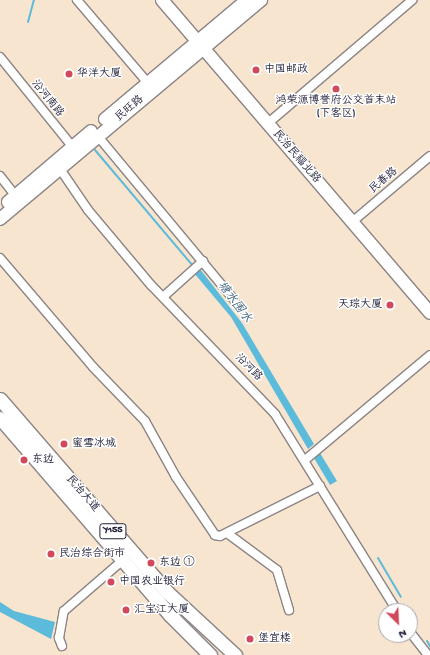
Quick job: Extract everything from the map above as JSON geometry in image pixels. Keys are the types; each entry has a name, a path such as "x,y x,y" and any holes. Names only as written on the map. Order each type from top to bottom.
{"main road":[{"name":"民治民福北路","path":"162,0 430,313"},
{"name":"民旺路","path":"95,133 200,45 247,0"},
{"name":"民旺路","path":"0,219 148,83 261,0"},
{"name":"民旺路","path":"0,208 15,195 58,165"},
{"name":"民治大道","path":"0,399 167,592 234,655"},
{"name":"民治大道","path":"0,418 123,560 210,655"}],"street":[{"path":"77,0 148,83"},
{"path":"267,124 412,0"},
{"name":"沿河南路","path":"0,57 75,151"},
{"path":"95,133 200,263 235,300"},
{"name":"民春路","path":"352,222 430,156"},
{"name":"沿河路","path":"58,165 88,210 163,297 266,402 306,459 320,486 392,603"},
{"path":"0,176 15,195"},
{"path":"0,258 93,367 146,421 176,477 215,535 228,533 320,486"},
{"path":"163,297 200,263"},
{"path":"306,459 430,355"},
{"path":"228,533 277,570 289,610"},
{"path":"60,642 64,611 123,560"},
{"path":"418,643 425,652"}],"water":[{"path":"200,269 242,323 314,444 308,449 231,317 194,273"},
{"path":"320,453 337,481 330,485 314,458"},
{"path":"0,602 14,611 55,622 51,639 0,612"}],"waterway":[{"name":"塘水围水","path":"28,22 34,0"},
{"name":"塘水围水","path":"95,150 194,267"},
{"name":"塘水围水","path":"378,558 401,597"},
{"name":"塘水围水","path":"427,641 430,646"}],"place":[{"name":"中国邮政","path":"256,70"},
{"name":"华洋大厦","path":"69,74"},
{"name":"鸿荣源博誉府公交首末站 (下客区)","path":"336,89"},
{"name":"天琮大厦","path":"390,305"},
{"name":"蜜雪冰城","path":"64,444"},
{"name":"东边","path":"24,460"},
{"name":"民治综合街市","path":"51,554"},
{"name":"东边 ①","path":"151,563"},
{"name":"中国农业银行","path":"111,582"},
{"name":"汇宝江大厦","path":"126,610"},
{"name":"堡宜楼","path":"250,639"}]}
